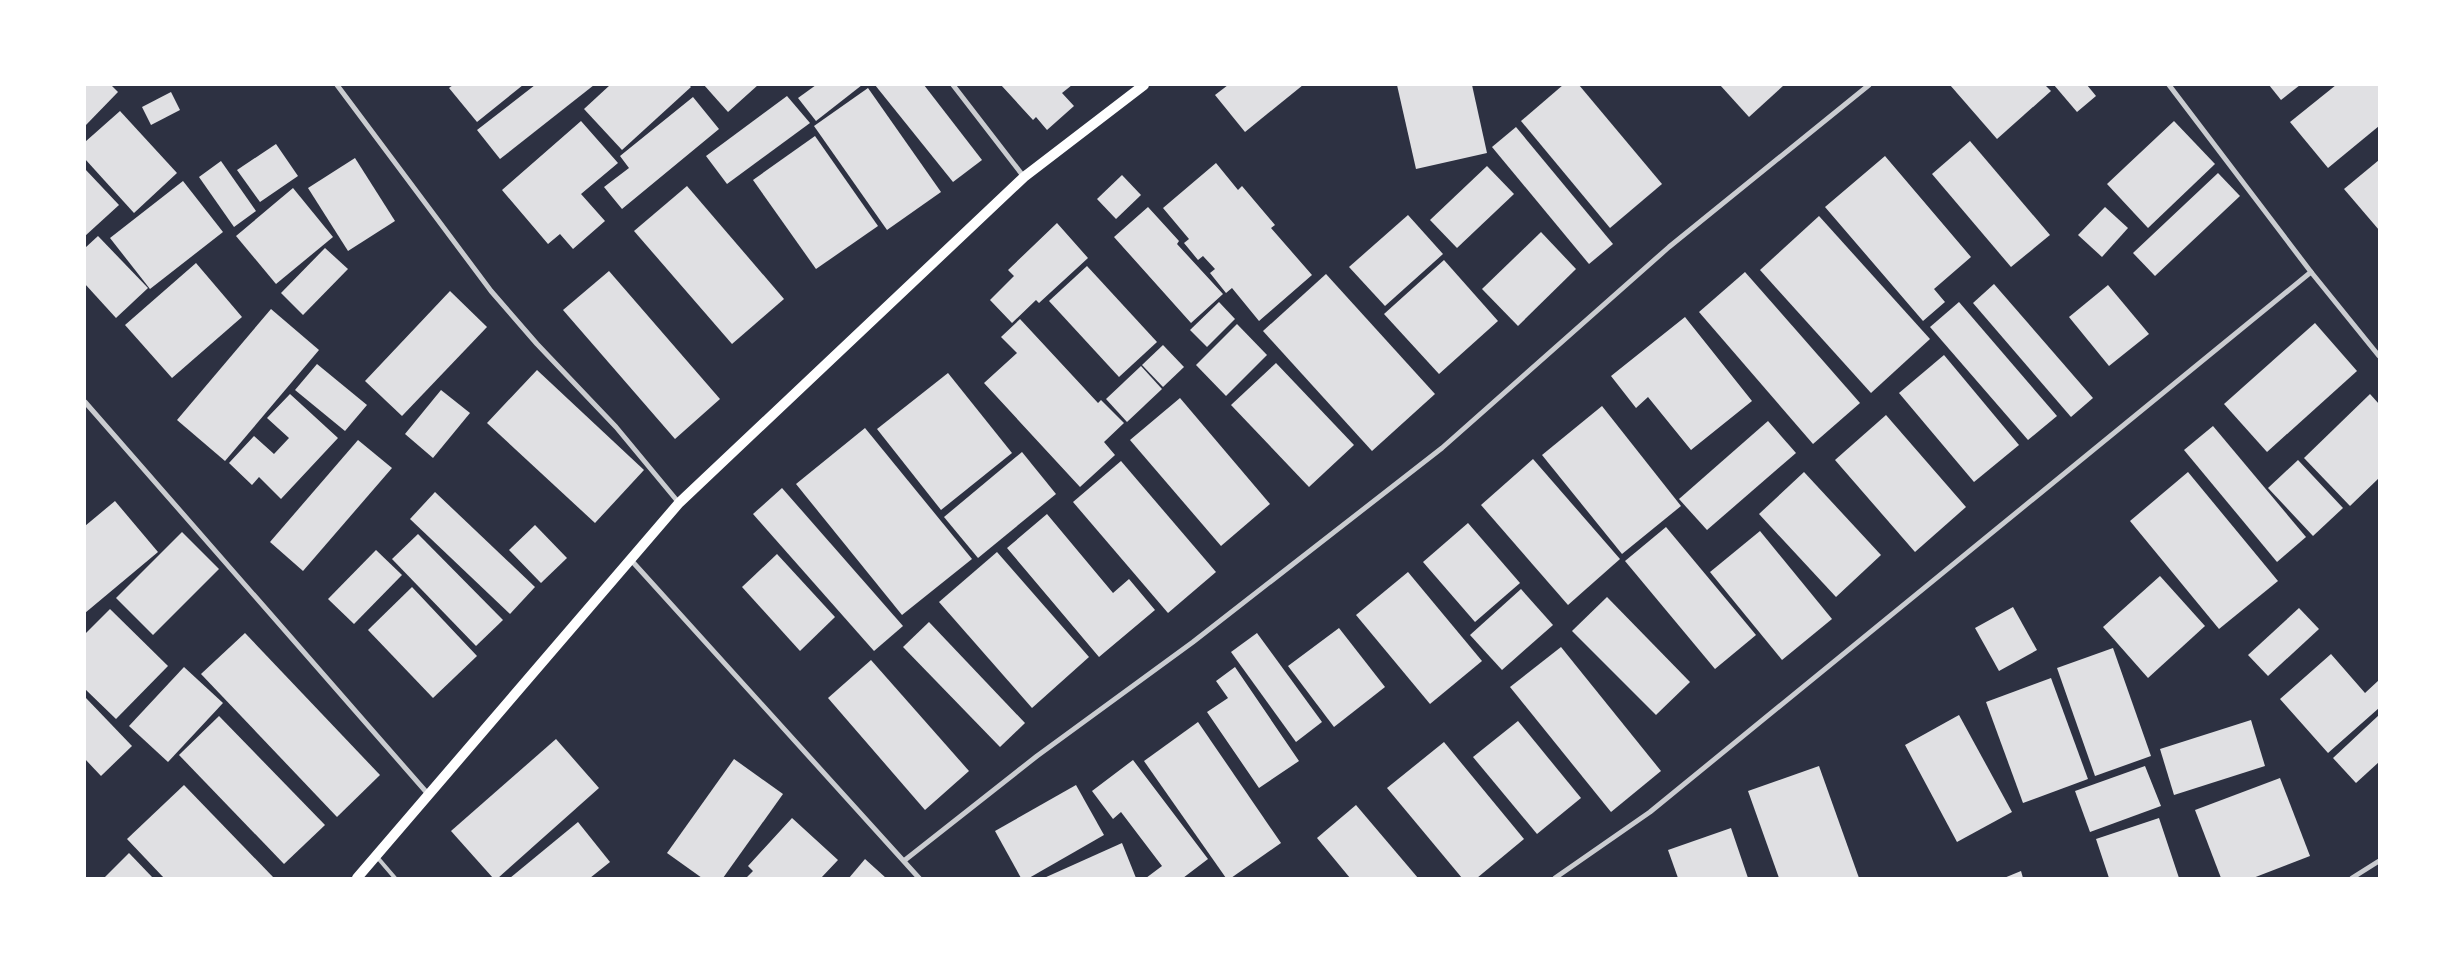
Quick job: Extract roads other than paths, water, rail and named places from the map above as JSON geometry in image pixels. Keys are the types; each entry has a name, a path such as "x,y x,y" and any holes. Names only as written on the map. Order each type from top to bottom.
{"main road":[{"path":"357,878 377,857 428,794 678,503 1024,177 1144,85"}],"street":[{"path":"337,85 491,290 537,344 616,427 678,503"},
{"path":"953,85 1024,177"},
{"path":"904,860 1037,756 1193,642 1442,448 1669,247 1869,85"},
{"path":"2169,85 2310,272 2379,356"},
{"path":"1556,878 1650,812 2310,272"},
{"path":"85,402 428,794"},
{"path":"631,560 919,878"},
{"path":"2352,878 2379,861"}],"lane":[{"path":"377,857 395,878"}]}
